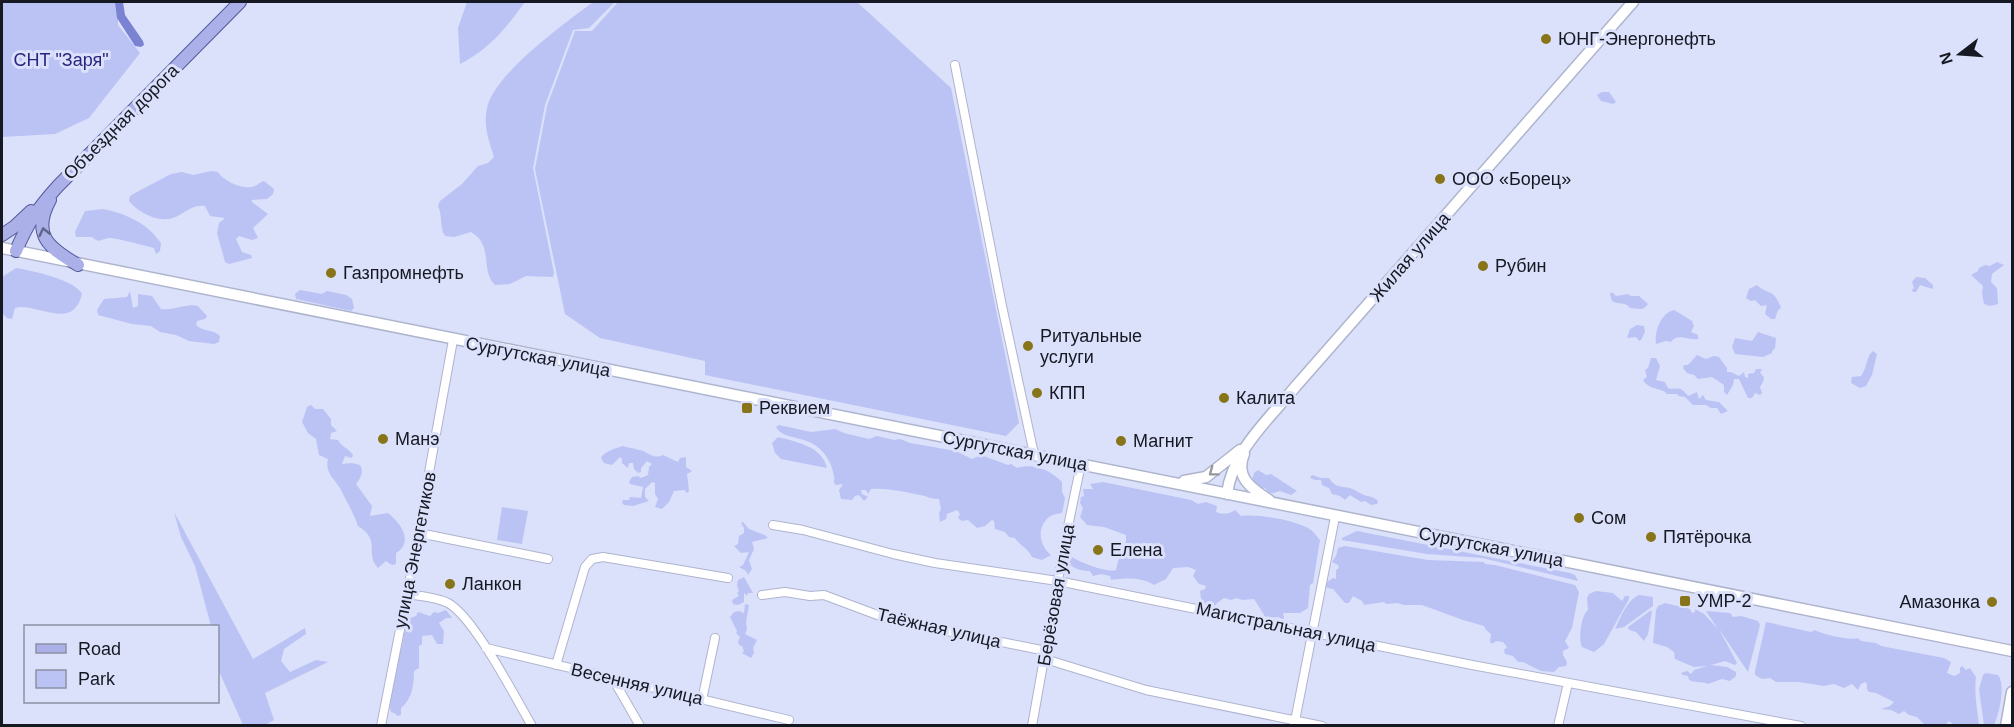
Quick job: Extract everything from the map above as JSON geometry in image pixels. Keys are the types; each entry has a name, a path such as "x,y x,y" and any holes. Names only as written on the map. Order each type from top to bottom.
{"main road":[{"name":"Объездная дорога","path":"16,251 36,211 58,186 240,2"},
{"name":"Жилая улица","path":"1227,494 1231,471 1249,443 1633,2"},
{"path":"2,235 15,227 58,186"},
{"path":"58,186 42,217 43,234 54,250 78,265"},
{"name":"Сургутская улица","path":"2,248 453,340 1034,454 1335,517 2013,651"},
{"path":"1168,482 1206,477 1249,443"},
{"path":"1249,443 1241,461 1243,477 1254,490 1278,505"},
{"path":"2006,726 2013,692"}],"street":[{"path":"955,65 1002,306 1034,454"},
{"name":"улица Энергетиков","path":"381,726 419,533 453,340"},
{"name":"Берёзовая улица","path":"1032,726 1081,464"},
{"path":"1294,723 1335,517"},
{"name":"Магистральная улица","path":"773,525 935,563 1058,581 1568,683 1798,725"},
{"path":"419,533 548,559"},
{"path":"556,665 585,567 592,558 603,557 728,578"},
{"name":"Таёжная улица","path":"762,595 785,592 810,596 824,595 888,619 1046,655 1146,690 1294,723 1322,726"},
{"path":"407,594 446,602 456,608 486,648 532,726"},
{"path":"702,700 715,638"},
{"name":"Весенняя улица","path":"486,648 789,720"},
{"path":"613,679 640,726"},
{"path":"1558,726 1568,683"}],"green space":[{"name":"СНТ \"Заря\"","path":"2,2 118,2 118,25 140,53 89,118 55,134 2,137"},
{"path":"467,2 525,2 489,45 460,64 458,28"},
{"path":"593,2 615,2 589,28 573,30 545,105 533,168 553,277 526,276 510,284 495,285 488,273 485,251 478,237 471,232 454,237 445,236 438,206 440,201 462,184 478,166 488,163 494,157 487,133 486,114 492,95 503,80 532,50"},
{"path":"618,2 857,2 951,88 1019,423 1006,436 705,375 705,361 600,338 565,314 535,169 547,106 575,31 592,31"},
{"path":"1609,92 1616,102 1613,104 1601,101 1597,95"},
{"path":"211,171 218,172 224,179 240,186 256,186 264,181 274,189 273,194 267,199 252,200 268,214 253,228 258,238 252,240 239,236 236,239 242,252 251,255 252,258 229,264 225,262 217,233 219,223 225,218 210,216 205,206 192,208 173,218 161,219 143,213 129,201 130,196 171,174 182,172 193,175"},
{"path":"103,209 128,217 143,225 161,243 160,251 156,254 154,248 113,238 98,241 92,237 76,237 75,232 85,211"},
{"path":"1997,262 2004,265 1992,274 1991,282 1997,288 1998,304 1990,306 1984,304 1983,286 1971,275 1985,265 1990,266"},
{"path":"16,268 52,276 71,284 82,294 78,305 72,311 57,314 20,307 15,308 12,319 7,318 2,313 2,277"},
{"path":"1916,277 1925,278 1933,285 1933,289 1920,285 1916,292 1913,292 1912,282"},
{"path":"1757,285 1773,294 1778,301 1781,308 1775,319 1765,314 1767,305 1761,306 1755,300 1751,301 1746,298 1749,289"},
{"path":"300,290 322,294 327,291 346,295 352,299 354,308 351,311 296,299 295,294"},
{"path":"130,291 133,308 138,306 138,294 152,296 161,309 198,306 207,316 197,321 196,325 220,336 219,342 214,344 189,341 176,335 160,332 151,326 132,324 98,315 97,310 104,299 127,297"},
{"path":"1612,292 1616,296 1628,294 1639,296 1648,304 1642,309 1630,308 1612,301 1610,294"},
{"path":"1674,310 1692,321 1694,326 1691,332 1698,335 1698,339 1680,337 1671,342 1656,344 1659,324 1665,315"},
{"path":"1637,325 1644,326 1645,332 1641,340 1639,341 1636,337 1627,338 1630,329"},
{"path":"1758,332 1776,338 1772,353 1763,357 1735,354 1732,347 1735,338 1752,341"},
{"path":"1873,351 1877,354 1872,375 1866,386 1860,388 1851,383 1852,377 1861,376"},
{"path":"1697,355 1706,359 1719,357 1727,368 1727,372 1739,376 1744,372 1745,377 1748,378 1748,374 1754,373 1756,369 1762,369 1760,373 1764,377 1760,387 1762,393 1760,395 1755,393 1752,398 1748,398 1739,379 1734,379 1727,395 1724,392 1724,385 1712,377 1698,379 1687,373 1683,368 1684,365 1688,365"},
{"path":"1651,358 1656,358 1660,366 1656,380 1665,382 1668,388 1680,389 1688,396 1697,392 1699,399 1703,395 1706,400 1719,402 1728,411 1721,414 1717,408 1693,405 1685,397 1667,394 1649,386 1643,380 1647,377 1645,370"},
{"path":"311,405 315,409 323,409 331,419 331,425 337,431 331,433 330,439 338,440 353,455 352,458 345,456 342,464 360,465 361,475 356,484 372,506 370,516 388,513 401,527 405,538 401,549 396,553 396,564 392,565 386,561 378,568 374,562 369,537 358,526 340,488 329,473 328,459 319,455 316,439 308,433 302,422 307,407"},
{"path":"779,425 811,432 835,429 869,439 877,436 900,439 910,443 956,451 972,459 981,455 1017,468 1029,466 1047,471 1062,482 1062,492 1065,498 1062,513 1050,517 1042,527 1042,542 1051,555 1042,560 1032,557 1015,538 995,529 992,520 985,526 977,528 968,520 962,521 958,518 960,514 957,510 947,514 946,519 940,522 939,499 871,489 868,494 866,490 861,490 862,494 868,497 864,501 859,495 852,500 841,499 839,490 843,484 834,483 831,465 825,454 809,442 780,432 776,427"},
{"path":"778,437 800,443 814,450 820,455 827,468 781,459 775,453 772,443"},
{"path":"623,446 653,456 663,455 678,462 680,458 686,457 686,467 692,471 687,474 689,491 687,493 684,490 674,491 669,502 662,509 655,507 658,499 655,494 655,483 652,482 645,489 645,497 649,501 633,506 624,505 623,500 629,500 630,497 641,498 643,487 629,482 632,477 641,478 648,475 652,464 647,461 638,473 633,463 629,463 628,468 622,463 620,457 612,465 604,463 601,458 605,453"},
{"path":"1258,470 1266,475 1271,474 1297,491 1291,495 1280,491 1269,493 1264,487 1262,490 1252,480 1254,473"},
{"path":"1312,475 1329,478 1336,485 1373,497 1378,501 1377,504 1361,502 1350,495 1345,500 1332,494 1329,488 1322,485 1321,480 1310,478"},
{"path":"1103,482 1191,500 1198,504 1206,502 1217,506 1216,512 1219,513 1226,514 1235,510 1241,516 1277,518 1311,530 1320,540 1313,583 1310,585 1308,608 1300,613 1283,613 1283,619 1266,618 1254,599 1224,598 1215,607 1208,607 1201,599 1200,591 1206,586 1199,584 1193,576 1196,570 1188,567 1173,568 1166,579 1154,585 1139,579 1111,580 1110,576 1101,574 1093,576 1090,571 1072,566 1068,562 1072,557 1094,567 1116,570 1121,549 1126,542 1126,535 1104,527 1087,525 1080,517 1083,508 1080,503 1081,497 1084,496 1083,489 1093,489 1090,484"},
{"path":"502,507 528,511 522,544 497,540"},
{"path":"174,512 253,659 305,628 306,634 284,649 281,661 290,672 316,660 328,662 265,693 274,720 265,725 243,725 219,671 219,625 211,625 195,566 181,537"},
{"path":"743,522 749,529 768,538 752,542 754,549 749,560 752,569 748,575 739,567 743,565 749,552 741,553 734,546 738,544 739,536 744,533 741,523"},
{"path":"1357,531 1570,573 1575,575 1578,581 1482,558 1427,554 1342,540"},
{"path":"1345,546 1428,560 1484,562 1575,585 1579,592 1572,628 1565,641 1569,648 1563,651 1566,666 1559,667 1554,672 1541,671 1523,662 1518,662 1513,656 1505,654 1504,650 1507,647 1503,642 1496,641 1492,644 1490,642 1491,634 1484,626 1422,605 1386,604 1384,602 1364,605 1362,601 1353,596 1349,603 1345,603 1333,589 1324,587 1324,584 1333,578 1336,579 1336,570 1339,568 1332,562 1338,548"},
{"path":"744,577 753,593 748,593 747,596 744,593 744,602 738,605 733,604 732,600 739,596 737,593 739,591 738,580"},
{"path":"1596,591 1613,593 1622,601 1625,596 1629,596 1629,599 1604,644 1594,652 1582,647 1580,633 1588,610 1587,598 1589,594"},
{"path":"1639,595 1653,597 1653,606 1624,627 1615,629 1627,605"},
{"path":"1665,603 1690,609 1692,613 1695,609 1704,614 1718,629 1706,611 1730,613 1733,617 1741,616 1758,621 1760,625 1748,672 1719,629 1737,663 1735,665 1725,661 1711,665 1727,667 1736,672 1736,676 1730,681 1722,679 1708,684 1689,680 1688,676 1681,673 1687,671 1691,674 1694,670 1707,666 1694,667 1675,659 1674,652 1667,647 1653,643 1656,610 1658,606"},
{"path":"745,604 749,605 745,634 757,640 751,658 742,653 744,651 738,641 740,637 730,617 734,612 744,613"},
{"path":"446,610 452,618 446,618 439,623 444,631 443,644 437,644 432,635 422,636 422,644 419,646 419,668 414,671 410,696 401,708 401,715 397,716 391,712 390,707 394,664 410,618 416,616 418,612 430,616 434,612"},
{"path":"1652,611 1648,634 1644,641 1628,627"},
{"path":"1766,622 1811,632 1815,630 1842,638 1858,638 1861,641 1881,646 1944,658 1951,662 1947,673 1954,676 1960,673 1962,666 1966,670 1970,668 1976,677 1979,725 1954,725 1949,721 1945,725 1924,724 1917,717 1904,711 1899,714 1881,709 1894,702 1869,692 1865,682 1858,690 1852,684 1844,688 1834,684 1824,686 1799,682 1776,682 1770,678 1762,679 1755,675 1755,671"},
{"path":"1986,673 1998,675 2001,685 2000,707 1994,725 1984,725 1979,689 1983,675"}],"water":[{"path":"115,2 123,2 125,15 143,41 144,45 141,47 135,46 117,18"}],"place":[{"name":"ЮНГ-Энергонефть","path":"1546,39"},
{"name":"ООО «Борец»","path":"1440,179"},
{"name":"Рубин","path":"1483,266"},
{"name":"Газпромнефть","path":"331,273"},
{"name":"Ритуальные услуги","path":"1028,346"},
{"name":"КПП","path":"1037,393"},
{"name":"Калита","path":"1224,398"},
{"name":"Реквием","path":"747,408"},
{"name":"Манэ","path":"383,439"},
{"name":"Магнит","path":"1121,441"},
{"name":"Сом","path":"1579,518"},
{"name":"Пятёрочка","path":"1651,537"},
{"name":"Елена","path":"1098,550"},
{"name":"Ланкон","path":"450,584"},
{"name":"УМР-2","path":"1685,601"},
{"name":"Амазонка","path":"1992,602"}]}
